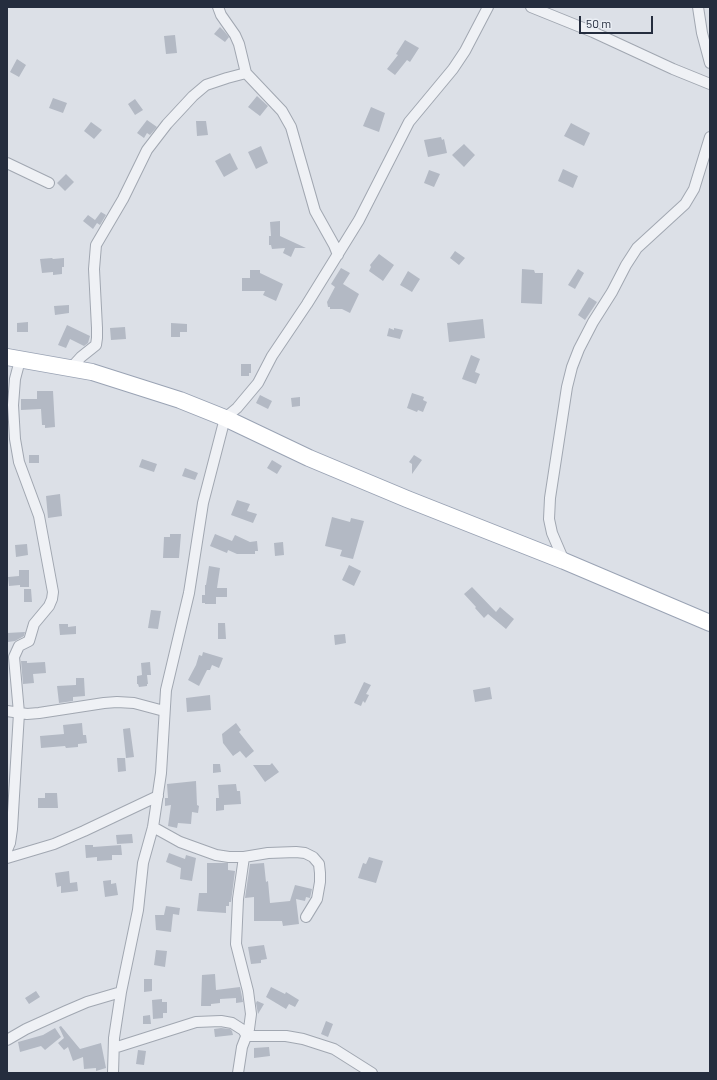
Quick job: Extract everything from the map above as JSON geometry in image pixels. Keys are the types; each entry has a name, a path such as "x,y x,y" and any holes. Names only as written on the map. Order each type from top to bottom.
{"main road":[{"path":"13,359 92,372 180,400 225,418 309,458 407,499 564,561 710,623"}],"street":[{"path":"218,7 221,15 239,44 246,73 282,111 291,127 315,211 338,255"},
{"path":"113,1073 115,1033 121,992 138,910 143,862 153,827 158,796 166,690 189,593 203,504 225,418 237,408 258,383 276,351 359,220 409,122 465,51 488,7"},
{"path":"531,7 593,32 710,84"},
{"path":"698,7 702,33 710,63"},
{"path":"70,368 96,345 97,328 94,252 96,244 123,199 147,150 183,106 206,85 246,73"},
{"path":"564,561 552,533 549,519 550,498 567,387 578,349 612,292 626,264 637,248 685,204 694,189 710,137"},
{"path":"7,163 49,183"},
{"path":"7,850 10,843 12,829 19,713 14,657 19,646 29,641 34,624 48,606 52,599 53,592 39,516 20,462 15,439 13,405 15,379 13,359"},
{"path":"7,711 19,713 39,713 117,702 134,703 164,710"},
{"path":"7,858 54,844 84,832 158,796"},
{"path":"153,827 198,850 229,857 296,852 305,853 314,857 319,864 320,882 317,899 306,917"},
{"path":"238,1073 242,1046 247,1036 250,1022 250,1005 236,944 238,906 244,857"},
{"path":"7,1040 26,1029 87,1002 121,992"},
{"path":"114,1048 196,1022 207,1021 232,1023 243,1030 247,1036"},
{"path":"247,1036 286,1036 303,1039 334,1049 372,1073"}],"building":[{"path":"220,27 229,37 225,42 214,34"},
{"path":"175,35 177,53 166,54 164,36"},
{"path":"405,40 419,48 410,62 407,60 395,75 387,69 398,55 396,54"},
{"path":"17,59 26,65 19,77 10,72"},
{"path":"257,96 268,106 260,116 248,107"},
{"path":"53,98 67,103 63,113 49,108"},
{"path":"135,99 143,110 135,115 128,104"},
{"path":"371,107 385,113 379,132 363,126"},
{"path":"147,120 157,127 150,135 147,133 144,138 137,133"},
{"path":"196,121 206,121 208,135 197,136"},
{"path":"91,122 102,130 94,139 84,131"},
{"path":"571,123 590,133 584,146 564,136"},
{"path":"441,137 442,140 444,139 447,153 428,157 424,140"},
{"path":"464,144 475,155 464,167 452,155"},
{"path":"261,146 268,163 256,169 248,152"},
{"path":"230,153 238,169 224,177 215,161"},
{"path":"563,169 578,176 573,188 558,181"},
{"path":"429,170 440,174 434,187 424,183"},
{"path":"66,174 74,182 65,191 57,183"},
{"path":"101,212 106,215 100,225 97,223 93,229 83,221 88,215 95,220"},
{"path":"280,221 280,236 306,248 295,248 291,257 283,253 285,248 272,249 271,245 269,245 269,236 271,236 270,222"},
{"path":"455,251 465,258 459,265 450,258"},
{"path":"379,254 394,265 383,281 369,271 371,267 370,265"},
{"path":"64,258 62,274 53,275 53,272 42,273 40,259"},
{"path":"341,268 350,273 343,284 359,294 350,313 342,309 330,309 327,302 335,287 331,284"},
{"path":"522,269 534,270 535,273 543,273 542,304 521,303"},
{"path":"578,269 584,273 575,289 568,285"},
{"path":"250,270 260,270 260,273 283,284 276,301 263,295 265,291 242,291 242,278 250,278"},
{"path":"408,271 420,279 412,292 400,285"},
{"path":"589,297 597,302 585,320 578,315"},
{"path":"69,305 69,313 55,315 54,306"},
{"path":"483,319 485,338 449,342 447,323"},
{"path":"28,322 28,332 17,332 17,323"},
{"path":"171,323 187,324 187,332 180,332 180,337 171,337"},
{"path":"67,325 90,336 88,343 84,346 70,339 66,348 58,345"},
{"path":"125,327 126,339 111,340 110,328"},
{"path":"389,328 394,330 394,328 403,330 400,339 387,336"},
{"path":"471,355 480,359 475,372 480,374 476,384 462,379"},
{"path":"241,364 251,364 251,373 249,373 249,376 241,376"},
{"path":"37,391 53,391 55,427 45,428 45,425 42,425 41,409 21,410 21,399 37,399"},
{"path":"412,393 424,397 423,400 427,402 423,412 418,410 417,412 407,408"},
{"path":"260,395 272,401 268,409 256,403"},
{"path":"300,397 300,406 292,407 291,398"},
{"path":"29,455 39,455 39,463 29,463"},
{"path":"414,455 422,460 412,474 412,464 409,462"},
{"path":"142,459 157,464 154,472 139,467"},
{"path":"272,460 282,466 277,474 267,468"},
{"path":"185,468 198,473 195,480 182,476"},
{"path":"60,494 62,516 48,518 46,496"},
{"path":"237,500 250,504 247,511 257,514 253,523 231,515"},
{"path":"332,517 350,522 351,518 364,521 353,559 340,556 342,550 325,546"},
{"path":"170,534 181,534 179,558 163,558 164,537 170,537"},
{"path":"215,534 232,541 235,535 250,542 257,541 258,551 255,551 255,554 237,554 228,550 227,553 210,546"},
{"path":"283,542 284,555 275,556 274,543"},
{"path":"27,544 28,555 16,557 15,545"},
{"path":"349,565 361,571 354,586 342,580"},
{"path":"209,566 220,568 217,588 227,588 227,597 216,597 216,604 202,603 202,595 205,595 205,585"},
{"path":"19,570 29,570 29,587 20,587 20,585 9,586 8,577 19,576"},
{"path":"472,587 496,612 500,607 514,619 506,629 488,614 484,618 475,608 476,607 464,594"},
{"path":"24,589 31,589 32,602 24,602"},
{"path":"151,610 161,611 158,629 148,628"},
{"path":"218,623 225,623 226,639 218,639"},
{"path":"59,624 68,624 68,627 76,626 76,634 60,635"},
{"path":"25,632 24,636 15,641 8,642 7,633"},
{"path":"345,634 346,643 335,645 334,635"},
{"path":"203,652 223,658 219,668 212,665 210,670 207,670 199,686 188,680 196,665 199,655 202,656"},
{"path":"21,661 27,661 27,663 45,662 46,673 33,674 34,683 23,684"},
{"path":"150,662 151,675 147,675 148,684 147,686 139,687 137,684 137,676 142,675 141,663"},
{"path":"76,678 84,678 85,696 73,697 73,701 59,703 57,686 76,685"},
{"path":"364,682 371,685 366,694 369,695 365,703 363,701 361,706 354,703"},
{"path":"490,687 492,699 475,702 473,690"},
{"path":"210,695 211,710 187,712 186,698"},
{"path":"82,723 83,735 86,735 87,743 78,744 78,747 66,748 65,746 41,748 40,736 64,734 63,725"},
{"path":"236,723 241,730 239,732 254,751 246,758 240,751 233,756 223,743 222,734"},
{"path":"130,728 134,757 126,758 123,729"},
{"path":"117,758 125,758 126,771 118,772"},
{"path":"272,763 279,772 265,782 253,765 270,765"},
{"path":"213,764 220,764 221,772 213,773"},
{"path":"196,781 197,805 199,806 198,813 192,812 191,824 178,823 177,828 168,826 171,805 165,806 165,798 168,798 167,784"},
{"path":"236,784 237,791 240,791 241,804 224,805 224,810 216,811 216,798 219,798 218,785"},
{"path":"45,793 57,793 58,808 38,808 38,798 45,798"},
{"path":"132,834 133,843 117,844 116,835"},
{"path":"85,845 93,845 93,847 121,845 122,855 112,855 112,860 97,861 97,857 86,858"},
{"path":"169,853 185,859 186,855 196,858 192,881 180,879 181,868 166,862"},
{"path":"369,857 383,861 376,883 358,878 363,863 366,864"},
{"path":"207,863 228,863 228,870 235,871 231,902 229,902 229,906 226,906 226,913 197,911 199,893 207,893"},
{"path":"264,863 266,882 268,881 270,903 290,901 295,885 312,889 310,898 306,897 305,901 296,899 299,924 283,926 282,921 254,921 254,897 245,898 250,864"},
{"path":"69,871 70,883 77,882 78,891 61,893 61,886 57,887 55,873"},
{"path":"111,880 111,884 116,883 118,895 105,897 103,881"},
{"path":"166,906 180,908 179,915 173,914 171,932 156,930 155,915 164,915"},
{"path":"264,945 267,959 261,960 261,963 251,964 248,947"},
{"path":"156,950 167,951 165,967 154,965"},
{"path":"215,974 216,990 240,987 243,1002 236,1003 236,998 220,999 220,1003 211,1004 211,1006 201,1006 202,975"},
{"path":"144,979 152,979 152,991 144,992"},
{"path":"271,987 285,994 286,992 299,1000 295,1007 289,1004 286,1009 266,997"},
{"path":"36,991 40,997 29,1004 25,998"},
{"path":"162,999 162,1002 167,1002 167,1013 163,1013 163,1018 153,1019 152,1000"},
{"path":"257,1001 264,1004 258,1014 256,1003"},
{"path":"150,1015 151,1024 143,1024 143,1016"},
{"path":"326,1021 333,1024 328,1037 321,1034"},
{"path":"61,1026 80,1049 101,1043 106,1068 96,1071 96,1068 84,1069 83,1057 73,1061 68,1047 64,1050 58,1043 64,1038 59,1027"},
{"path":"55,1028 61,1037 45,1050 41,1046 20,1052 18,1042 43,1035"},
{"path":"214,1029 230,1029 233,1035 215,1037"},
{"path":"269,1047 270,1056 254,1058 254,1048"},
{"path":"138,1050 146,1051 144,1065 136,1064"}]}
